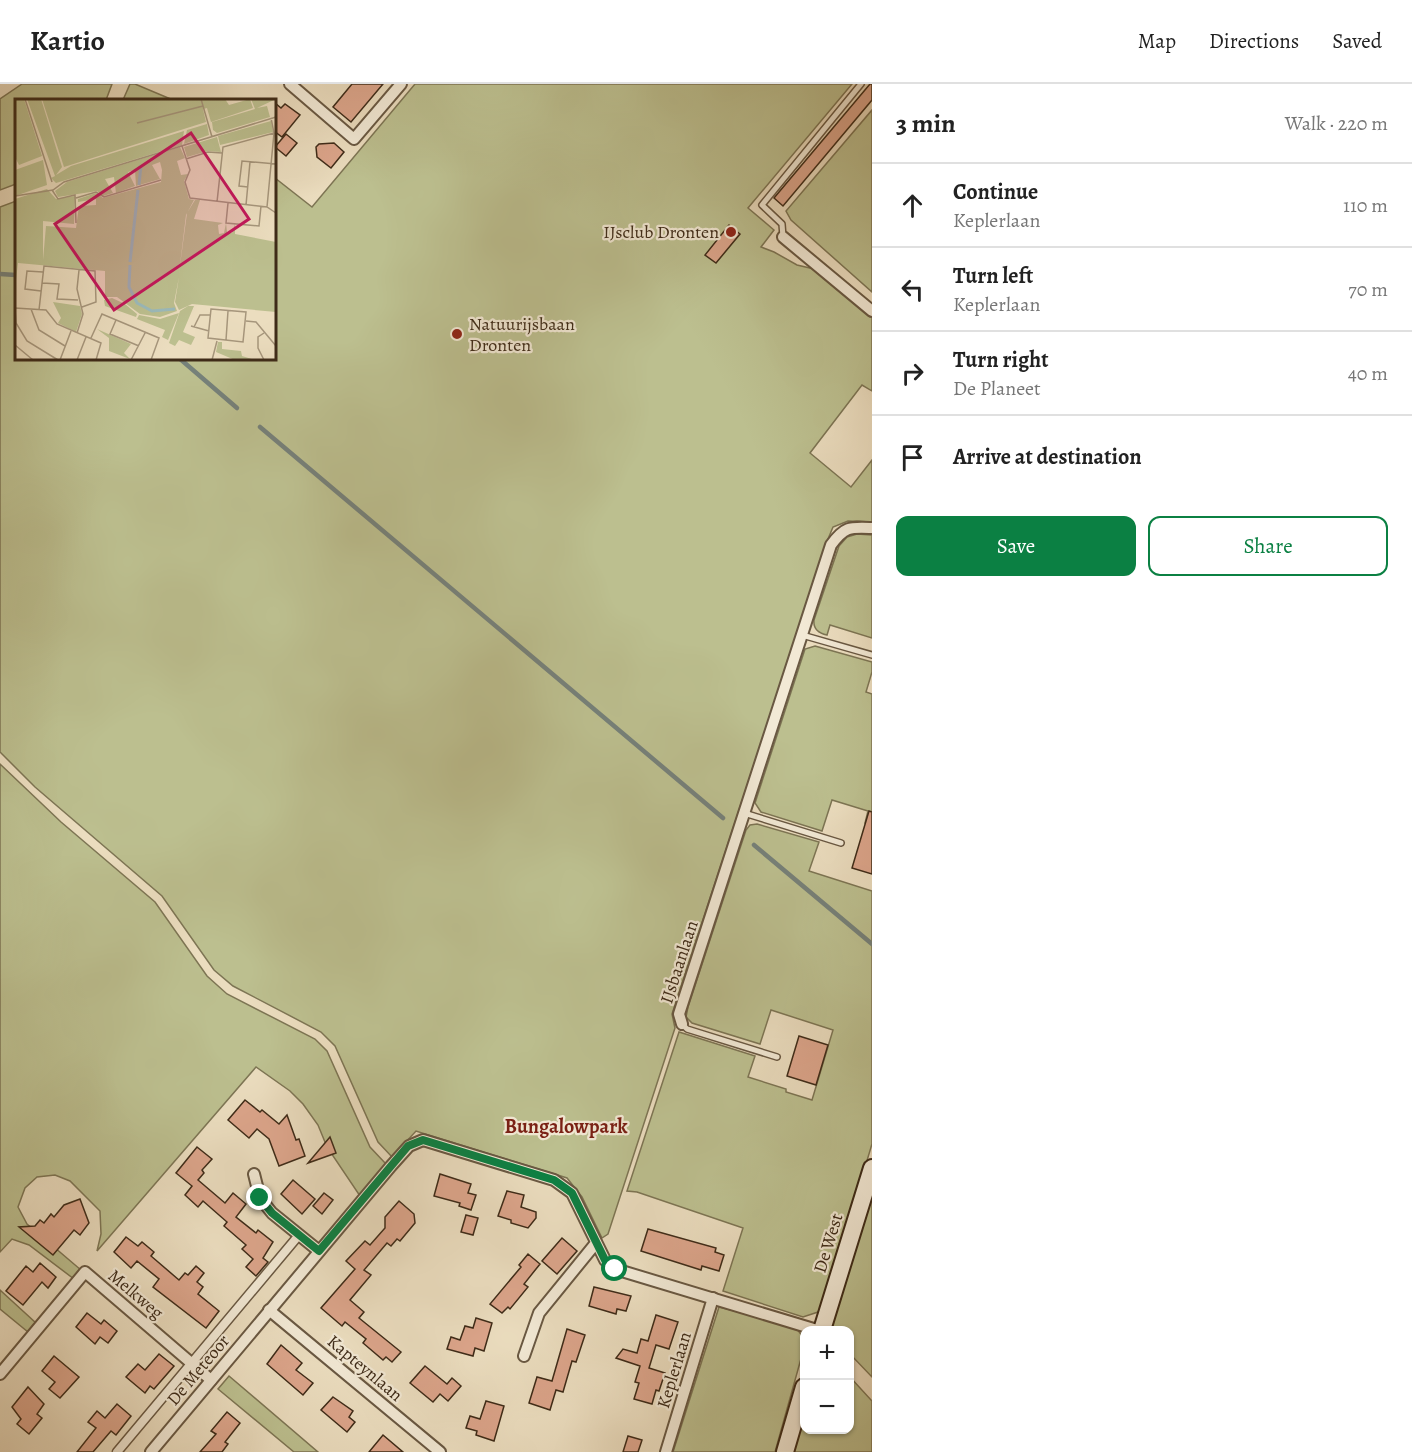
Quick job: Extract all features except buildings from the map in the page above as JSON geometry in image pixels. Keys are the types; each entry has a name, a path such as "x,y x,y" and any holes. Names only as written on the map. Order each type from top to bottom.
{"main road":[{"name":"De West","path":"820,1326 872,1168"},
{"path":"785,1452 800,1401"}],"street":[{"path":"290,84 354,139 401,84"},
{"path":"783,237 872,311"},
{"name":"IJsbaanlaan","path":"682,1024 679,1014 831,545 839,533 851,527 872,528"},
{"path":"270,1310 408,1146 423,1140 554,1180 572,1193 605,1260 615,1269 806,1326"},
{"path":"254,1174 260,1198 272,1213 319,1251"},
{"path":"117,1452 299,1235"},
{"path":"524,1356 539,1313 596,1243"},
{"name":"Melkweg","path":"0,1374 85,1272 211,1380"},
{"name":"Keplerlaan","path":"666,1452 713,1298"},
{"name":"De Meteoor","path":"151,1452 270,1310"},
{"name":"Kapteynlaan","path":"270,1310 440,1452"}],"lane":[{"path":"783,237 782,224 762,205 861,84"},
{"path":"801,634 872,655"},
{"path":"744,813 841,843"},
{"name":"IJsbaanlaan","path":"682,1024 687,1029 777,1057"}],"green space":[{"path":"22,84 112,84 106,99 15,99 15,184 0,190 0,99"},
{"path":"130,84 135,84 171,99 123,99"},
{"path":"415,84 852,84 748,208 774,230 761,247 797,265 814,269 872,317 872,391 862,385 810,453 851,487 872,460 872,522 848,521 833,527 828,539 672,1014 675,1028 608,1234 602,1238 582,1197 567,1178 416,1131 392,1157 378,1142 335,1046 321,1032 233,986 214,970 162,896 35,787 0,752 0,207 15,201 15,360 276,360 276,179 312,207"},
{"path":"872,110 872,292 791,220 786,211"},
{"path":"857,534 872,535 872,638 830,625 827,635 815,628 814,620 839,546 847,537"},
{"path":"815,646 872,662 872,672 866,692 872,694 872,826 865,823 868,811 832,800 822,831 761,812 755,803 805,649"},
{"path":"0,764 61,822 155,902 207,976 227,994 315,1039 327,1051 370,1147 386,1164 360,1196 327,1147 318,1125 303,1104 290,1091 256,1067 97,1251 101,1234 100,1211 70,1181 55,1175 37,1177 25,1188 18,1207 27,1224 81,1270 74,1279 29,1245 12,1239 0,1252"},
{"path":"757,824 819,842 809,871 872,891 872,1144 823,1307 818,1312 803,1317 723,1291 743,1228 637,1192 627,1191 679,1032 755,1056 748,1077 812,1100 833,1030 771,1010 760,1044 692,1023 686,1017 746,830 750,825"},
{"path":"872,1189 872,1377 854,1358 854,1326 829,1326"},
{"path":"0,1290 36,1323 28,1332 0,1309"},
{"path":"719,1307 796,1328 800,1333 800,1362 775,1452 673,1452"},
{"path":"229,1376 318,1452 294,1452 218,1389"},
{"path":"854,1381 872,1401 872,1452 792,1452 800,1423 800,1434 854,1434"}],"waterway":[{"path":"0,274 15,275"},
{"path":"181,360 237,408"},
{"path":"260,427 723,818"},
{"path":"754,845 872,944"}],"place":[{"name":"IJsclub Dronten","path":"731,232"},
{"name":"Natuurijsbaan Dronten","path":"457,334"}],"district":[{"name":"Bungalowpark","path":"566,1126"}],"route":[{"path":"260,1198 272,1213 319,1251 408,1146 423,1140 554,1180 572,1193 605,1260 615,1269"}]}
